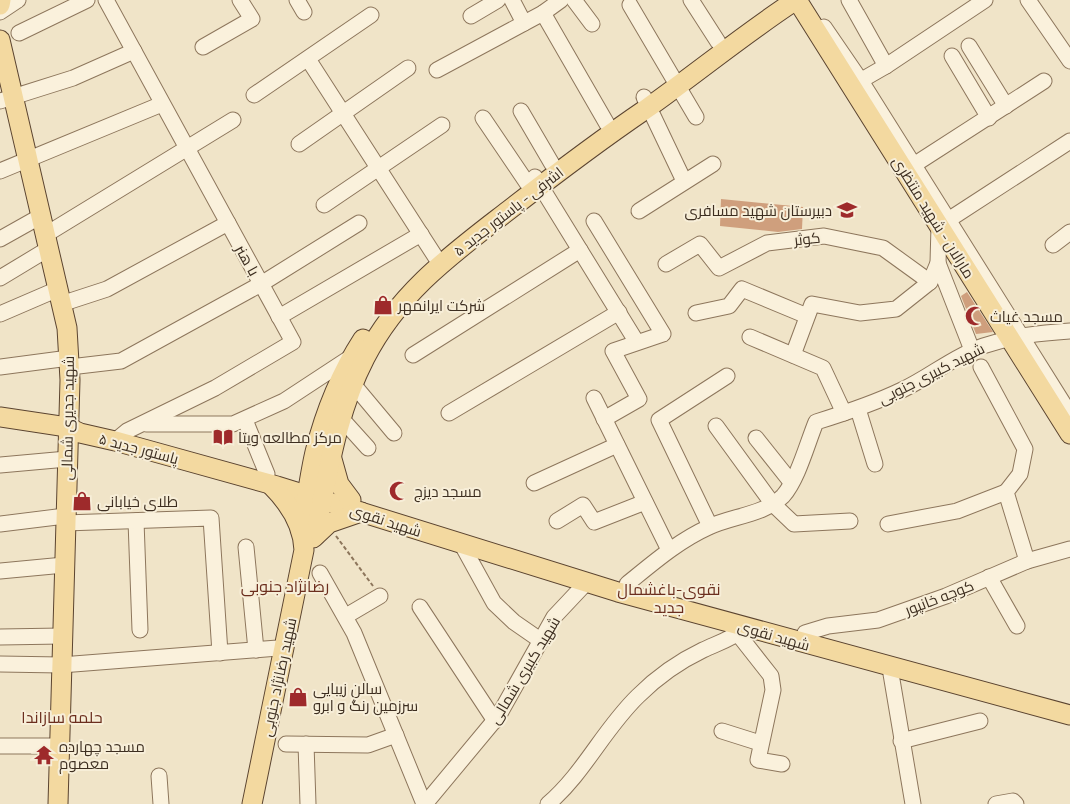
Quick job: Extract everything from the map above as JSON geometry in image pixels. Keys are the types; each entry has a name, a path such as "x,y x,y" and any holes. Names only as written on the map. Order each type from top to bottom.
{"main road":[{"path":"0,5 1,0"},
{"name":"اشرفی - پاستور جدید ۵","path":"316,493 331,452 340,417 366,357 390,318 458,234 646,102 746,20 780,0"},
{"name":"اشرفی - پاستور جدید ۵","path":"675,79 796,0"},
{"name":"مارالان - شهید منتظری","path":"796,0 856,83 1015,337 1070,434"},
{"name":"شهید جدیری شمالی","path":"0,40 6,98 27,160 67,328 69,362 68,427 58,804"},
{"name":"اشرفی - پاستور جدید ۵","path":"534,182 552,164 607,124 646,102"},
{"name":"اشرفی - پاستور جدید ۵","path":"316,493 315,452 329,407 352,356 377,317 407,279 437,259"},
{"name":"پاستور جدید ۵","path":"0,416 68,427 80,433 128,432 316,493"},
{"path":"268,479 284,497 313,537 329,523 356,506 339,484 331,452"},
{"name":"شهید نقوی","path":"316,493 462,545 742,631 1070,716"},
{"name":"شهید رضانژاد جنوبی","path":"252,804 313,537 316,493"},
{"name":"شهید نقوی","path":"356,506 428,524 627,584 805,634 1070,705"}],"street":[{"path":"0,12 18,0"},
{"path":"19,33 87,0"},
{"name":"با هنر","path":"106,0 293,342 215,388 128,432"},
{"path":"203,47 252,19 240,0"},
{"path":"471,16 498,0"},
{"path":"512,0 524,23"},
{"path":"437,70 543,13 561,0"},
{"path":"574,0 592,24"},
{"path":"692,0 718,42"},
{"name":"مارالان - شهید منتظری","path":"806,0 856,83"},
{"path":"849,0 886,66"},
{"path":"856,83 886,66 967,5 986,0"},
{"path":"1030,1 1070,61"},
{"path":"630,5 696,117"},
{"path":"543,13 607,124"},
{"path":"254,95 371,15"},
{"path":"969,46 1006,106"},
{"path":"6,98 73,78 134,51"},
{"path":"952,56 988,118"},
{"path":"308,59 437,259"},
{"path":"299,144 408,68"},
{"path":"909,168 1044,81"},
{"path":"646,102 684,181"},
{"path":"0,171 162,104"},
{"path":"521,111 552,164"},
{"path":"483,118 534,182 580,250 636,341"},
{"path":"0,278 47,242 234,120"},
{"path":"324,206 380,170 442,126"},
{"path":"793,355 812,304 860,313 896,309 930,282 938,263 944,223 1070,141"},
{"path":"639,211 713,164"},
{"path":"0,239 41,216"},
{"path":"594,221 664,334 636,341 613,350 640,399 604,419"},
{"path":"0,314 60,296 107,289 228,223"},
{"path":"0,367 69,362 121,361 261,284 359,223"},
{"path":"1053,245 1070,232"},
{"path":"279,317 421,234"},
{"name":"کوثر","path":"666,264 700,244 718,268 767,243 824,236 883,248 930,282"},
{"path":"413,355 580,250"},
{"path":"938,263 972,350"},
{"path":"696,313 729,306 742,289 807,316"},
{"path":"449,413 619,312"},
{"name":"شهید کبیری جنوبی","path":"627,584 669,550 710,526 762,510 782,496 792,482 816,422 851,411 903,390 972,350 1015,337 1070,331"},
{"path":"750,337 822,368 851,411 874,464"},
{"name":"مارالان - شهید منتظری","path":"1015,337 1070,414"},
{"path":"128,432 233,424 245,420 284,401 352,356"},
{"path":"888,524 957,510 1006,492 1020,474 1025,449 981,367"},
{"path":"710,526 659,420 727,376"},
{"path":"353,384 394,433"},
{"path":"594,398 669,550"},
{"path":"340,417 368,448"},
{"path":"245,420 268,479"},
{"path":"716,426 772,503 794,524 850,521"},
{"path":"756,438 792,482"},
{"path":"534,484 617,445"},
{"path":"0,465 67,459"},
{"path":"1006,492 1027,561"},
{"path":"557,521 584,505 594,522 645,502"},
{"path":"0,524 65,520 136,521 211,518 220,653"},
{"path":"136,521 140,630"},
{"path":"462,545 494,603 514,622 540,640"},
{"path":"246,547 256,650"},
{"name":"کوچه خانپور","path":"805,634 828,626 878,620 946,596 1027,561 1070,549"},
{"path":"0,571 64,565"},
{"path":"320,573 346,616 424,804"},
{"path":"989,577 1017,626"},
{"name":"شهید کبیری شمالی","path":"424,804 495,721 554,616 586,583"},
{"path":"346,616 380,596"},
{"path":"420,607 495,721"},
{"path":"548,804 568,786 605,734 638,695 662,675 693,656 742,631 771,676 773,690 760,742 758,760 782,764"},
{"path":"0,637 62,636"},
{"path":"0,664 62,665 278,648"},
{"path":"890,668 913,804"},
{"path":"901,741 980,721"},
{"path":"722,731 760,742"},
{"path":"286,744 368,745 396,736"},
{"path":"306,744 308,804"},
{"path":"0,746 60,746"},
{"path":"159,776 161,804"},
{"path":"996,804 1013,801 1016,804"}],"path":[{"path":"313,537 380,596"}],"building":[{"path":"721,199 803,207 802,229 778,232 720,226"},
{"path":"967,292 993,332 976,334 961,296"}],"place":[{"name":"دبیرستان شهید مسافری","path":"847,210"},
{"name":"شرکت ایرانمهر","path":"383,305"},
{"name":"مسجد غیاث","path":"975,316"},
{"name":"مرکز مطالعه ویتا","path":"223,437"},
{"name":"مسجد دیزج","path":"399,491"},
{"name":"طلای خیابانی","path":"82,501"},
{"name":"سالن زیبایی سرزمین رنگ و ابرو","path":"298,697"},
{"name":"مسجد چهارده معصوم","path":"44,755"}],"district":[{"name":"رضانژاد جنوبی","path":"285,586"},
{"name":"نقوی-باغشمال جدید","path":"669,598"},
{"name":"حلمه سازاندا","path":"62,717"}]}
